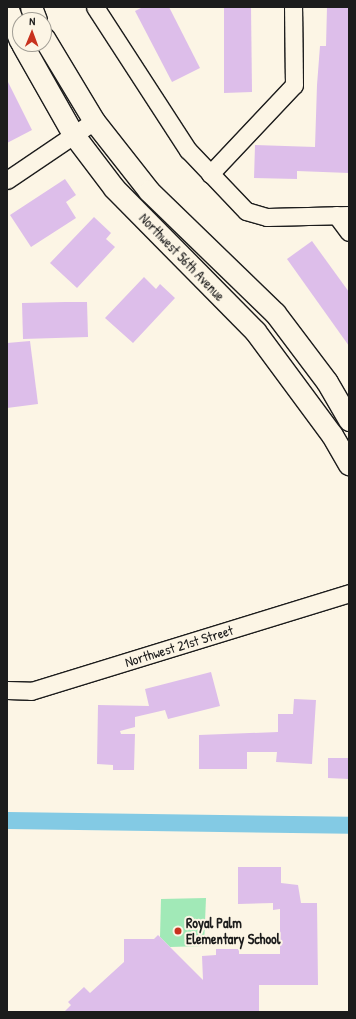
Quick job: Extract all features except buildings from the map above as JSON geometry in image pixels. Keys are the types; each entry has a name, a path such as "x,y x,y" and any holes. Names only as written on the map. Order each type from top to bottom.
{"street":[{"path":"7,7 12,20"},
{"path":"94,7 188,150 246,211 267,217 342,215 349,232"},
{"path":"210,174 294,86 293,7"},
{"name":"Northwest 56th Avenue","path":"52,51 94,121 149,191 275,313 328,382 349,420"},
{"name":"Northwest 56th Avenue","path":"27,52 73,134 114,188 255,330 332,435 349,465"},
{"path":"7,180 94,121"},
{"name":"Northwest 21st Street","path":"7,690 31,691 349,593"}],"green space":[{"path":"206,898 204,946 170,947 160,937 161,899"}],"waterway":[{"path":"7,820 349,825"}],"place":[{"name":"Royal Palm Elementary School","path":"178,931"}]}
